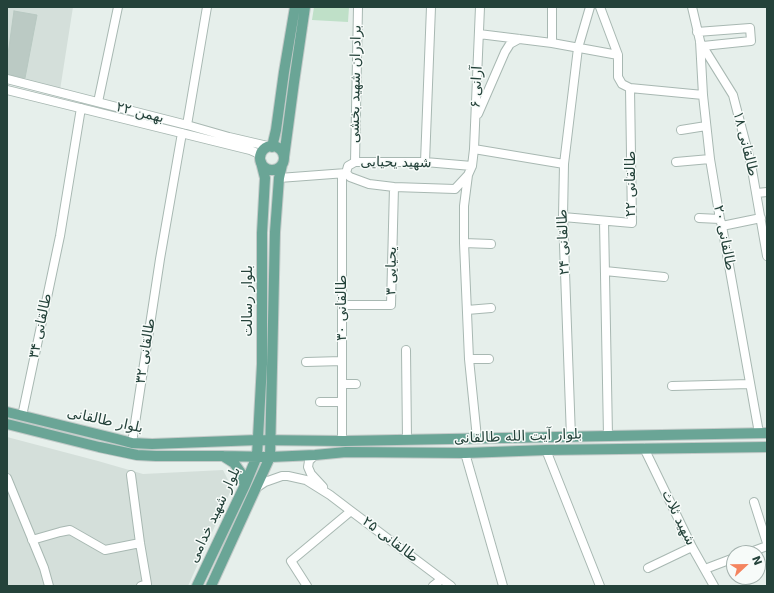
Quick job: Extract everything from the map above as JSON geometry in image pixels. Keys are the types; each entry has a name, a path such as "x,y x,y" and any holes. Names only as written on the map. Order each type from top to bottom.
{"main road":[{"path":"272,147 295,7"},
{"name":"بلوار رسالت","path":"270,457 275,238 279,178 283,161 306,7"},
{"path":"272,147 276,147 281,151 283,161 276,169 269,170 261,160 263,152 272,147"},
{"name":"بلوار رسالت","path":"257,456 262,364 262,233 265,178 261,160"},
{"name":"بلوار طالقانی","path":"7,412 132,443 152,444 257,440 271,441"},
{"name":"بلوار طالقانی","path":"7,424 137,455 270,457"},
{"name":"بلوار آیت الله طالقانی","path":"271,441 375,441 763,433"},
{"path":"644,436 644,448"},
{"path":"375,441 375,452"},
{"name":"بلوار آیت الله طالقانی","path":"270,457 346,452 465,453 767,446"},
{"path":"223,456 234,463 241,473 244,485"},
{"name":"بلوار شهید خدامی","path":"197,586 257,456"},
{"name":"بلوار شهید خدامی","path":"212,586 270,457"}],"street":[{"path":"98,102 118,7"},
{"path":"187,125 207,7"},
{"name":"برادران شهید بخشی","path":"355,162 358,7"},
{"path":"425,162 431,7"},
{"name":"آرانی ۶","path":"468,175 472,166 474,149 480,7"},
{"path":"552,7 552,43"},
{"name":"طالقانی ۲۴","path":"571,437 563,217 564,164 578,48 590,7"},
{"path":"600,7 618,55 618,77 622,84 630,88 703,95"},
{"path":"692,7 697,32 701,44 751,41 750,28 697,32"},
{"path":"479,34 552,43 618,55"},
{"path":"475,120 505,52 510,44 519,39"},
{"name":"طالقانی ۲۰","path":"701,44 703,95 710,158 750,384 763,433"},
{"name":"طالقانی ۱۸","path":"701,44 733,95 751,164 767,256"},
{"name":"۲۲ بهمن","path":"7,79 272,147"},
{"name":"طالقانی ۲۲","path":"608,436 604,221 632,223 630,88"},
{"name":"۲۲ بهمن","path":"7,90 250,150 257,153 261,160"},
{"name":"طالقانی ۳۴","path":"22,416 60,236 82,108"},
{"path":"681,130 706,126"},
{"name":"طالقانی ۳۲","path":"132,443 160,259 182,133"},
{"path":"474,149 564,164"},
{"path":"676,162 710,158"},
{"name":"شهید یحیایی","path":"279,178 344,174 348,166 355,162 425,162 472,166"},
{"path":"344,174 369,184 394,187 455,189 468,175"},
{"name":"طالقانی ۳۰","path":"342,441 344,174"},
{"path":"468,175 464,206 464,244 469,360 477,438"},
{"name":"یحیایی ۳","path":"342,305 391,305 394,187"},
{"path":"455,189 464,206"},
{"path":"757,193 767,192"},
{"path":"563,217 604,221"},
{"path":"699,218 721,222 761,218"},
{"path":"464,244 491,244"},
{"path":"605,271 664,277"},
{"path":"467,310 491,308"},
{"path":"406,350 406,440"},
{"path":"469,360 489,359"},
{"path":"306,362 342,361"},
{"path":"342,384 356,384"},
{"path":"672,386 750,384"},
{"path":"320,402 342,402"},
{"name":"شهید ثلاث","path":"644,448 692,547 714,586"},
{"path":"546,450 600,586"},
{"path":"465,453 503,586"},
{"path":"315,455 309,461 308,467 311,474 330,495"},
{"path":"131,475 147,584 141,586"},
{"path":"256,488 277,477 288,476 306,480 330,495"},
{"path":"7,478 10,496 32,540 50,586"},
{"name":"طالقانی ۲۵","path":"330,495 451,586"},
{"path":"754,502 767,545"},
{"path":"307,586 291,561 351,511"},
{"path":"32,540 70,530 105,550 140,543"},
{"path":"648,568 692,547"},
{"path":"705,569 726,561"},
{"path":"433,586 442,579"}],"shaded area":[{"path":"7,7 73,7 60,90 7,76"},
{"path":"7,437 143,474 223,470 232,488 188,586 7,586"}],"green space":[{"path":"314,7 349,7 348,22 312,20"}],"building":[{"path":"14,11 37,15 25,78 7,74 7,62"}]}
